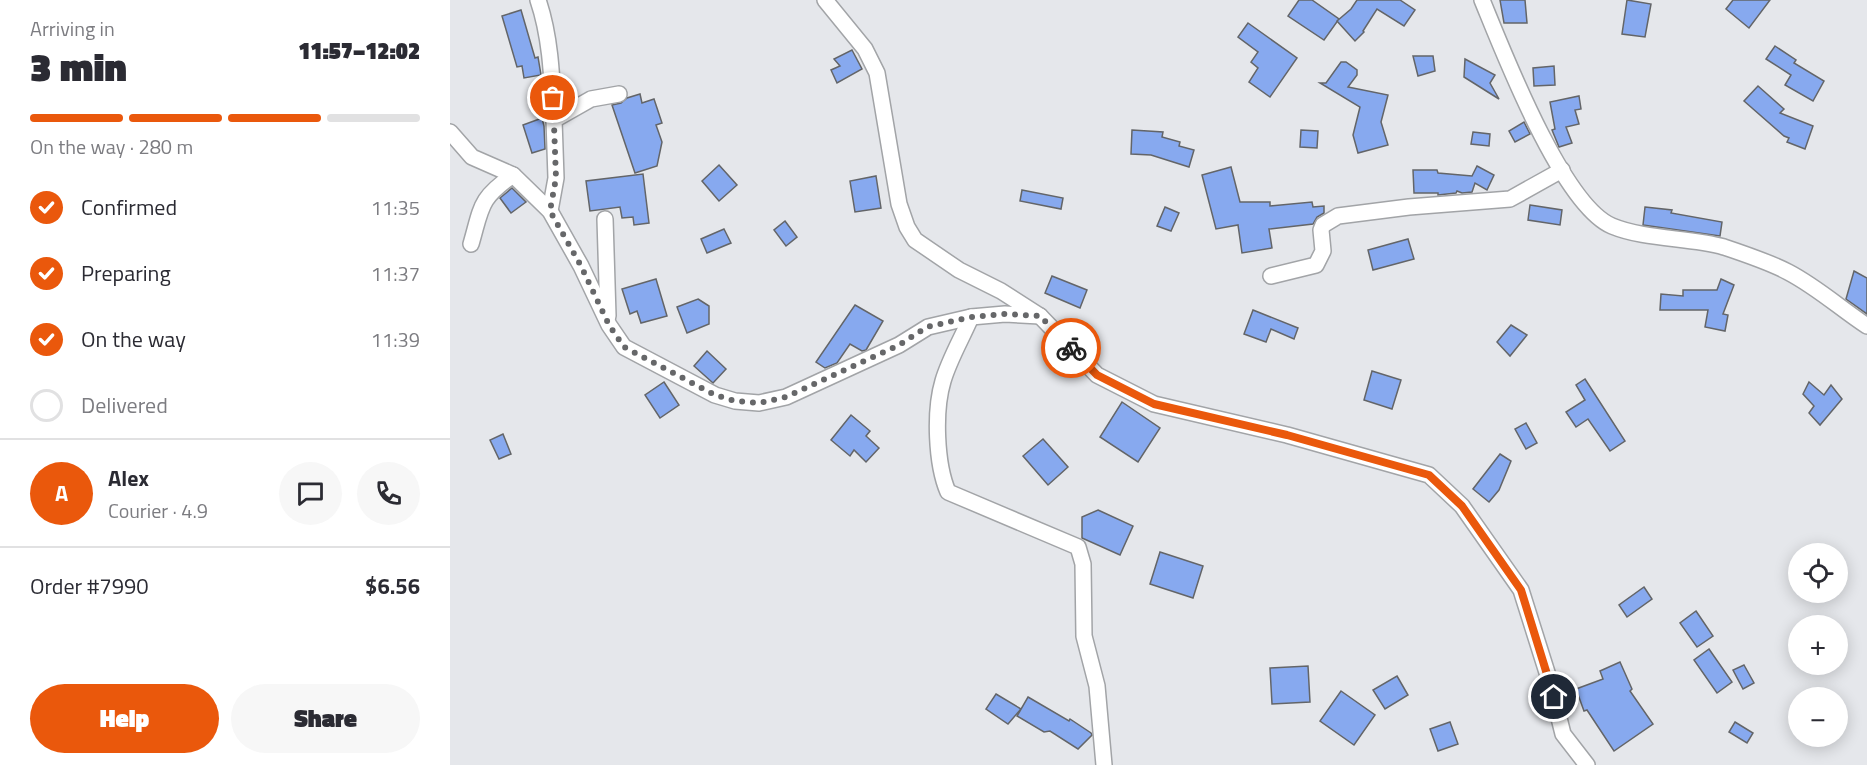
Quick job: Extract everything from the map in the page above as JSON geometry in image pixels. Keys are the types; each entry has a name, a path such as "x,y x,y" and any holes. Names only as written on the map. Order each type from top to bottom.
{"street":[{"path":"538,0 544,19 552,76 556,178 550,211"},
{"path":"825,0 865,49 877,73 900,204 907,227 915,240 959,270 1001,291 1040,316 1097,375 1154,404 1287,435 1429,475 1462,506 1521,590 1550,682 1563,734 1587,765"},
{"path":"1482,0 1538,128 1573,189 1593,212 1611,226 1723,247 1788,272 1867,326"},
{"path":"554,120 591,99 619,94"},
{"path":"450,132 472,157 513,175 550,211 581,266 609,325 624,347 715,395 735,401 759,403 786,397 802,392 899,345 927,327 971,317 1005,314 1040,316"},
{"path":"1271,276 1316,265 1323,250 1321,230 1323,225 1338,216 1409,207 1510,199 1562,170"},
{"path":"471,244 482,203 493,189 513,175"},
{"path":"605,219 609,325"},
{"path":"971,317 942,381 938,415 942,478 948,492 1078,547 1083,564 1084,636 1097,686 1104,765"}],"building":[{"path":"1299,0 1312,0 1339,19 1324,40 1288,16"},
{"path":"1357,0 1400,0 1415,10 1404,26 1377,9 1364,32 1355,41 1337,21 1351,9"},
{"path":"1500,0 1525,0 1527,23 1504,23"},
{"path":"1627,0 1651,4 1645,37 1622,34"},
{"path":"1733,0 1770,0 1749,28 1726,9"},
{"path":"521,10 535,58 538,57 541,75 524,78 522,66 517,67 502,16"},
{"path":"1248,23 1297,58 1270,97 1249,82 1258,68 1251,62 1258,52 1238,37"},
{"path":"1775,46 1796,60 1794,63 1824,81 1813,101 1785,85 1791,75 1766,59"},
{"path":"852,50 862,69 837,83 831,70 840,66 834,59"},
{"path":"1413,56 1433,56 1435,71 1418,76"},
{"path":"1465,59 1495,75 1490,83 1499,99 1464,77"},
{"path":"1341,62 1346,62 1357,70 1357,75 1348,87 1388,95 1381,122 1388,145 1358,153 1353,135 1360,107 1320,83 1326,83"},
{"path":"1554,66 1555,85 1534,86 1533,68"},
{"path":"1758,86 1784,109 1780,113 1813,126 1805,149 1787,142 1789,138 1744,101"},
{"path":"640,94 642,103 654,99 662,123 656,125 662,142 657,166 635,173 612,105"},
{"path":"1579,96 1581,109 1575,110 1579,124 1566,127 1572,143 1559,147 1552,130 1555,129 1550,102"},
{"path":"542,118 545,149 532,153 523,125"},
{"path":"1524,122 1530,134 1515,142 1509,131"},
{"path":"1132,130 1163,132 1162,137 1180,142 1179,146 1194,150 1189,167 1151,155 1131,154"},
{"path":"1301,130 1318,131 1317,148 1300,147"},
{"path":"1473,132 1490,134 1489,146 1471,144"},
{"path":"719,165 737,185 719,201 702,181"},
{"path":"1477,166 1494,175 1487,190 1475,183 1472,192 1457,191 1438,195 1438,193 1414,193 1413,170 1437,170 1438,173 1472,176"},
{"path":"1231,167 1240,202 1270,202 1270,206 1312,202 1313,207 1324,206 1324,213 1317,217 1313,224 1269,229 1272,248 1242,253 1238,225 1216,229 1202,175"},
{"path":"643,174 649,223 634,225 633,217 622,218 620,207 590,211 586,181"},
{"path":"876,176 881,208 855,212 850,181"},
{"path":"512,188 526,202 511,213 500,198"},
{"path":"1022,190 1063,198 1061,209 1020,201"},
{"path":"1530,205 1562,210 1560,225 1528,220"},
{"path":"1165,207 1179,213 1171,231 1157,226"},
{"path":"1645,207 1672,210 1671,213 1722,222 1720,236 1643,225"},
{"path":"785,221 797,237 786,246 774,230"},
{"path":"724,229 731,243 707,253 701,239"},
{"path":"1408,239 1414,259 1373,270 1368,250"},
{"path":"1854,271 1867,278 1867,314 1846,299"},
{"path":"1052,276 1087,290 1080,308 1045,293"},
{"path":"656,279 667,316 641,323 637,311 630,314 622,289"},
{"path":"1721,279 1734,285 1723,314 1728,315 1725,331 1705,327 1708,310 1660,310 1661,294 1683,296 1683,290 1717,290"},
{"path":"698,299 709,306 709,324 687,333 677,307"},
{"path":"855,305 883,321 866,350 862,351 850,344 837,363 825,368 816,362"},
{"path":"1253,310 1298,328 1294,339 1271,329 1266,342 1244,334"},
{"path":"1511,325 1527,335 1510,356 1497,342"},
{"path":"707,351 726,369 713,383 694,366"},
{"path":"1372,371 1401,380 1392,409 1364,400"},
{"path":"1585,379 1625,441 1610,451 1588,419 1576,427 1566,412 1585,400 1576,385"},
{"path":"664,382 679,405 660,418 645,395"},
{"path":"1809,382 1824,395 1831,385 1842,399 1820,425 1809,413 1814,406 1803,394"},
{"path":"1122,402 1160,428 1138,462 1100,437"},
{"path":"851,415 870,431 866,436 879,448 866,462 854,450 850,456 831,440"},
{"path":"1526,423 1537,443 1526,449 1515,429"},
{"path":"503,434 511,454 499,459 490,440"},
{"path":"1043,439 1068,467 1048,485 1023,456"},
{"path":"1500,454 1511,461 1499,490 1489,502 1473,489"},
{"path":"1098,510 1133,526 1120,555 1082,538 1082,517"},
{"path":"1160,552 1203,566 1193,598 1150,584"},
{"path":"1644,587 1652,599 1627,617 1619,605"},
{"path":"1696,611 1713,636 1697,647 1680,623"},
{"path":"1709,649 1732,682 1717,693 1694,660"},
{"path":"1620,662 1632,689 1630,691 1653,724 1614,751 1587,710 1584,711 1576,689 1603,679 1600,671"},
{"path":"1744,665 1754,683 1743,689 1733,670"},
{"path":"1308,666 1310,702 1272,704 1270,668"},
{"path":"1397,676 1408,695 1385,709 1373,690"},
{"path":"1341,691 1375,715 1354,745 1320,721"},
{"path":"996,694 1021,709 1008,724 986,709"},
{"path":"1028,697 1069,721 1070,719 1092,735 1078,749 1050,731 1044,732 1017,716"},
{"path":"1450,722 1458,744 1438,751 1430,729"},
{"path":"1735,722 1753,733 1747,743 1729,732"}],"way so far":[{"path":"553,98 556,178 550,211 581,266 609,325 624,347 715,395 735,401 759,403 786,397 802,392 855,364 899,345 927,327 971,317 1005,314 1040,316 1071,348"}],"route":[{"path":"1071,348 1097,375 1154,404 1326,445 1429,475 1462,506 1521,590 1554,697"}]}
